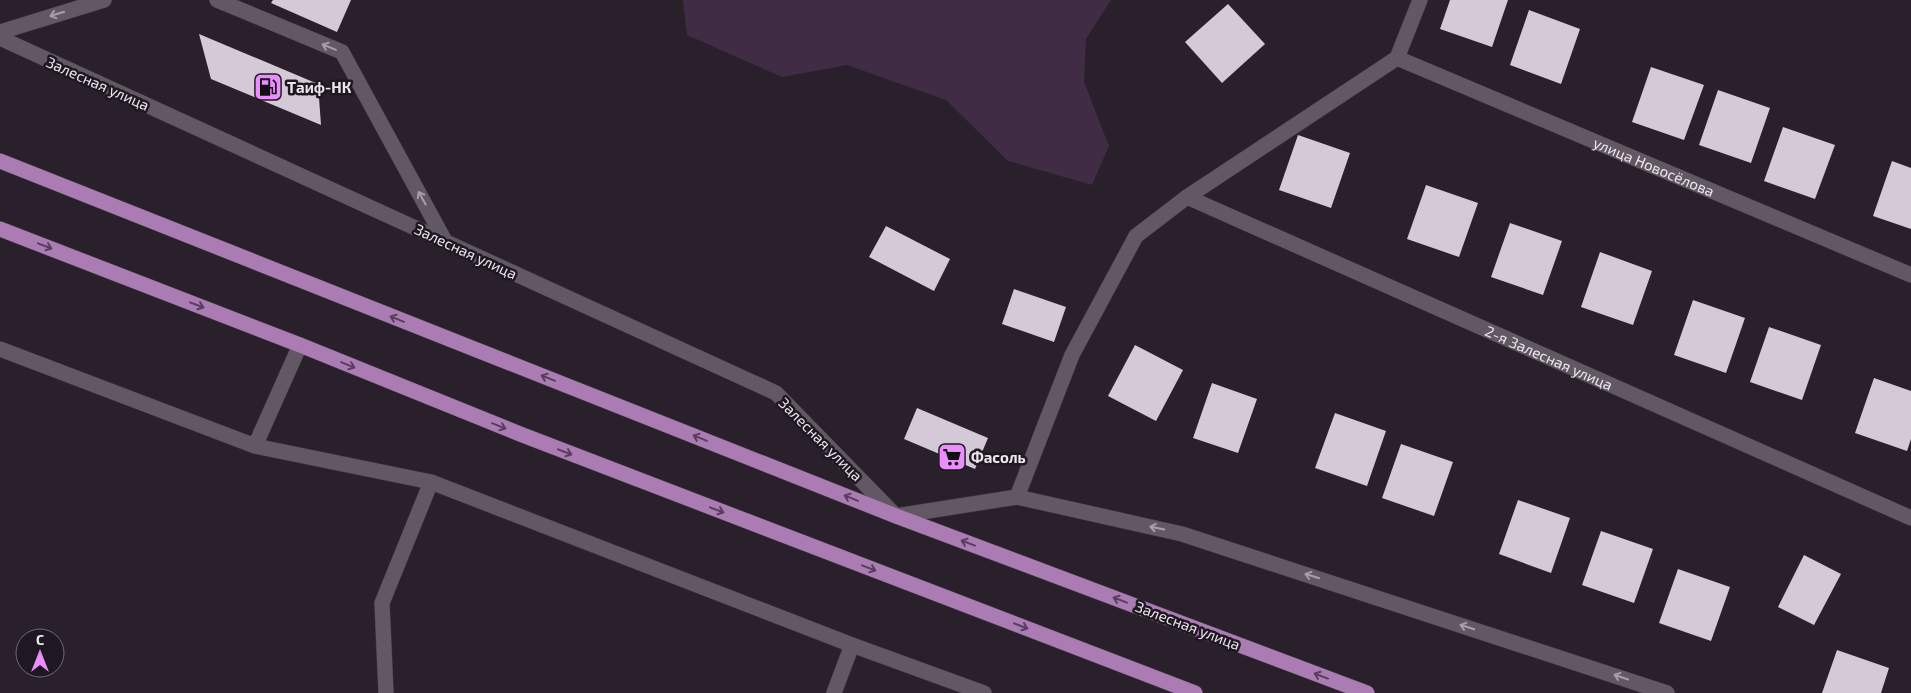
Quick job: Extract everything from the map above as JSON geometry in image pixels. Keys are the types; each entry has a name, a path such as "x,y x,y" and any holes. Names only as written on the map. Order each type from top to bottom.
{"main road":[{"name":"Залесная улица","path":"0,162 896,516 1367,693"},
{"path":"0,229 300,345 529,438 1195,693"}],"street":[{"path":"0,32 104,0"},
{"path":"216,0 342,52 445,241"},
{"path":"1016,497 1072,355 1136,236 1186,197 1397,58 1420,0"},
{"name":"Залесная улица","path":"0,38 776,393 896,516"},
{"name":"улица Новосёлова","path":"1397,58 1911,275"},
{"name":"2-я Залесная улица","path":"1186,197 1911,518"},
{"path":"255,446 300,345"},
{"path":"0,349 255,446 431,482 852,645 984,693"},
{"path":"386,693 382,603 431,482"},
{"path":"896,516 1016,497 1182,534 1667,693"},
{"path":"834,693 852,645"}],"shaded area":[{"path":"683,0 1111,0 1086,39 1084,82 1109,146 1092,185 1008,161 946,100 847,65 782,77 687,35"}],"building":[{"path":"273,0 351,0 337,32 271,3"},
{"path":"1450,0 1508,0 1492,47 1440,29"},
{"path":"1228,4 1265,44 1222,83 1185,42"},
{"path":"1529,10 1580,29 1561,84 1510,65"},
{"path":"199,34 318,84 321,125 211,79"},
{"path":"1651,67 1704,85 1684,140 1632,122"},
{"path":"1718,90 1770,108 1751,163 1699,145"},
{"path":"1783,127 1835,145 1815,199 1764,181"},
{"path":"1298,135 1350,153 1331,208 1279,190"},
{"path":"1892,161 1911,168 1911,229 1873,216"},
{"path":"1426,185 1478,203 1459,257 1407,239"},
{"path":"1510,223 1562,241 1543,295 1491,277"},
{"path":"886,226 950,259 934,291 869,257"},
{"path":"1600,252 1652,271 1633,325 1581,307"},
{"path":"1014,289 1066,307 1054,342 1002,324"},
{"path":"1693,300 1745,318 1726,373 1674,355"},
{"path":"1769,327 1821,345 1802,400 1750,382"},
{"path":"1135,345 1183,370 1156,421 1108,396"},
{"path":"1874,378 1911,391 1911,439 1907,451 1855,433"},
{"path":"1212,383 1257,399 1238,453 1193,438"},
{"path":"917,408 988,438 975,469 904,439"},
{"path":"1335,413 1386,431 1367,486 1315,468"},
{"path":"1401,444 1453,462 1434,516 1382,498"},
{"path":"1518,500 1570,518 1551,573 1499,554"},
{"path":"1601,531 1653,549 1634,603 1582,585"},
{"path":"1804,555 1841,574 1814,625 1778,607"},
{"path":"1678,569 1730,587 1711,641 1659,623"},
{"path":"1837,650 1889,668 1881,693 1822,693"}],"place":[{"name":"Таиф-НК","path":"268,87"},
{"name":"Фасоль","path":"952,457"}]}
